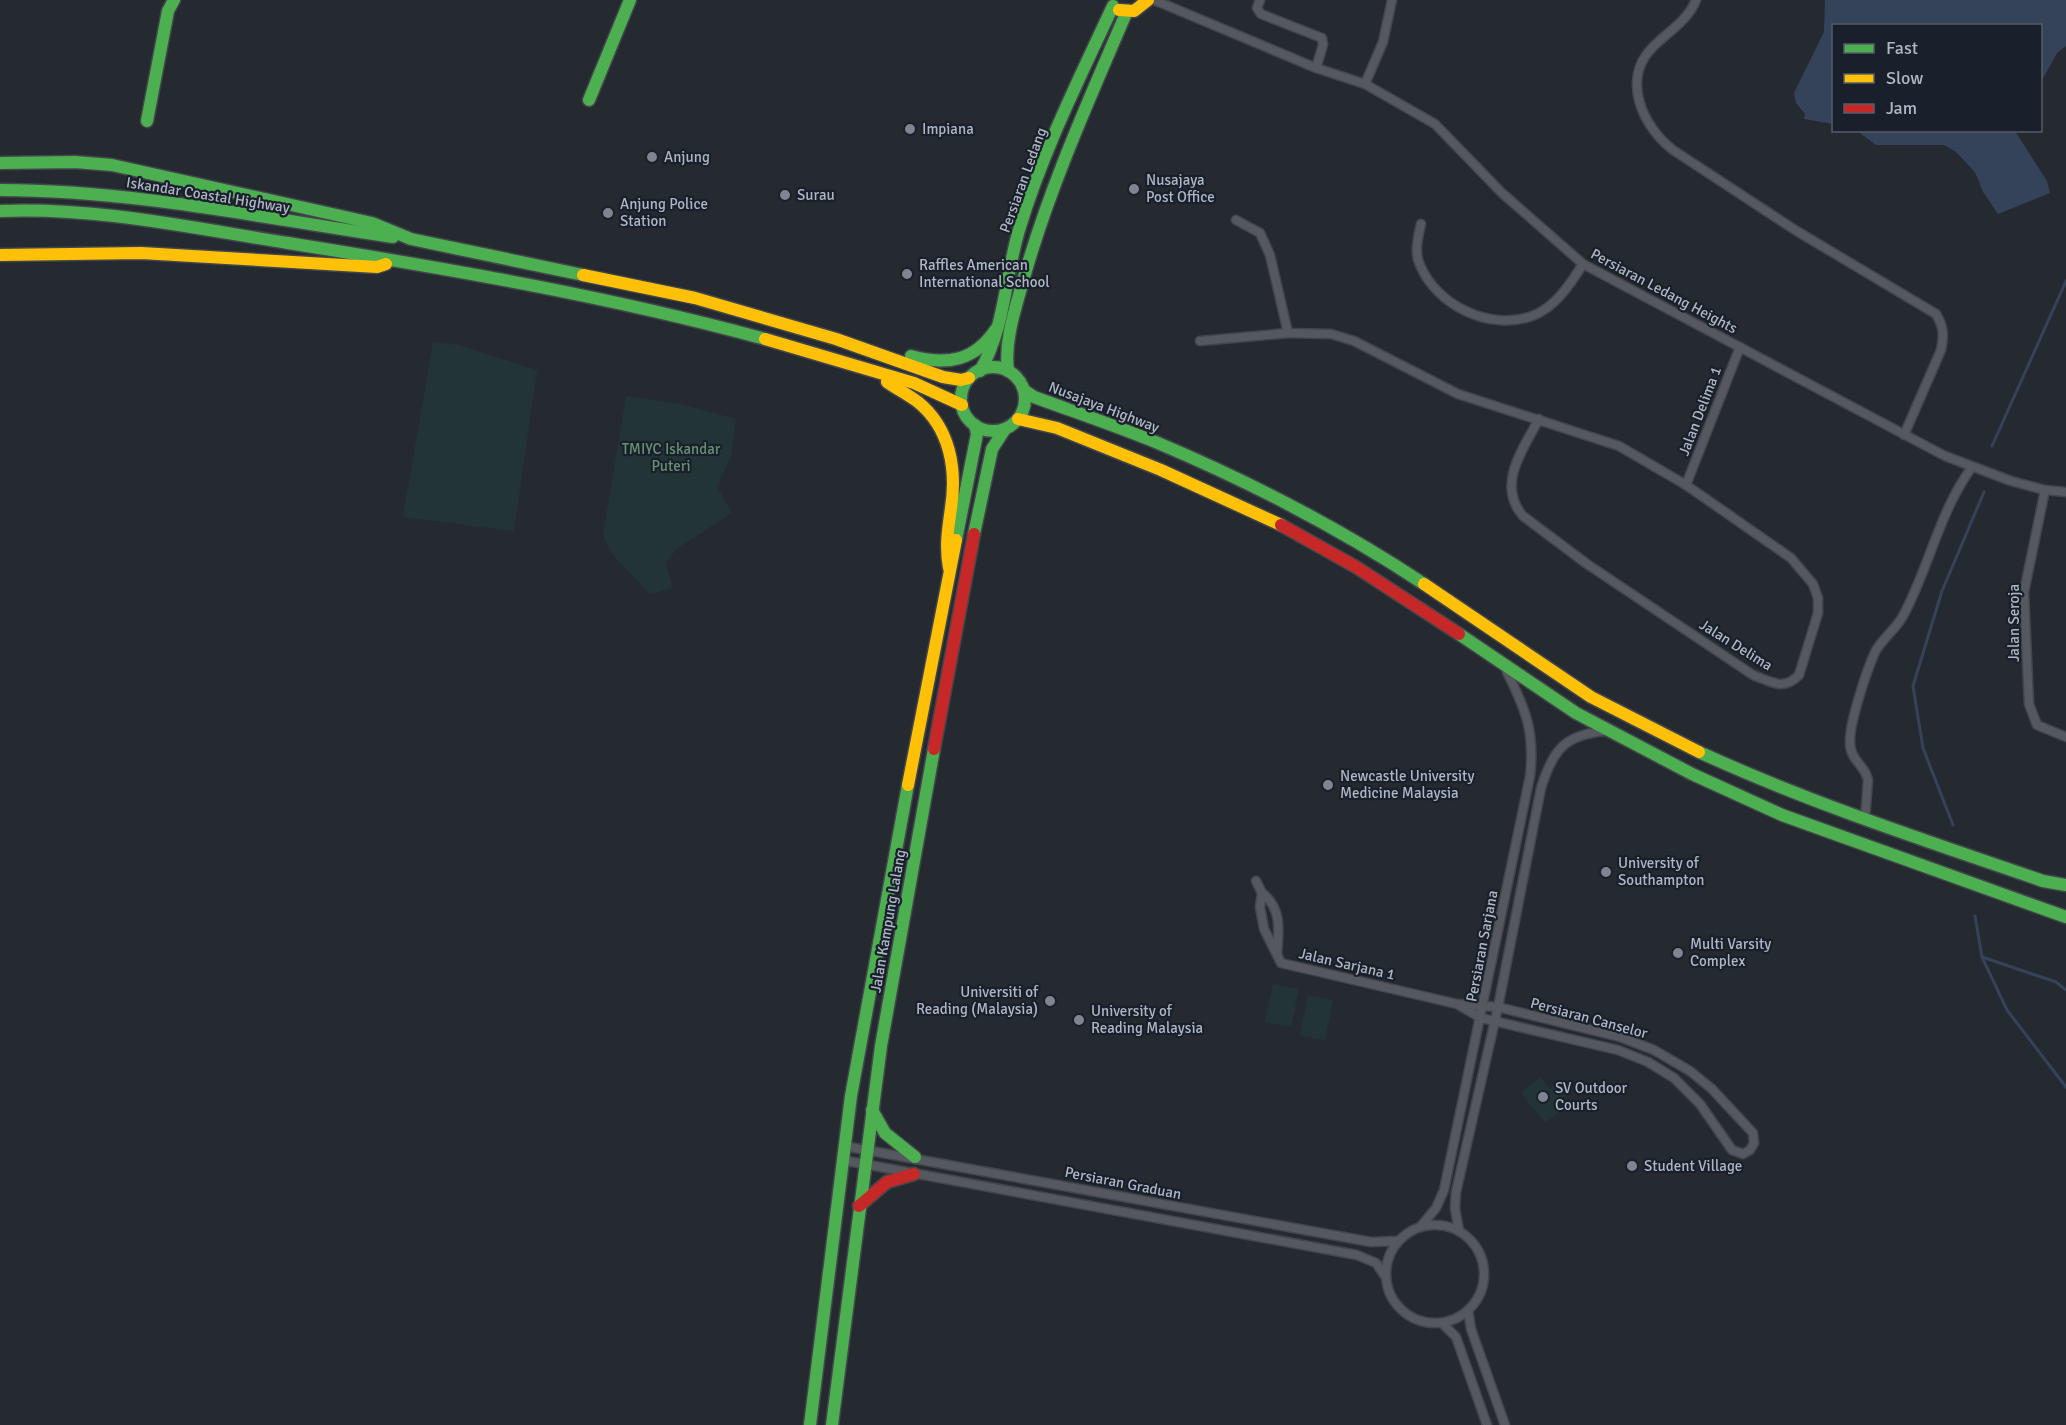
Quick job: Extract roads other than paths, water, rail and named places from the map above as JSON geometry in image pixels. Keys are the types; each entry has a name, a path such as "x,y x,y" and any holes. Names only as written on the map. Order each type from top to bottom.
{"main road":[{"path":"147,121 168,11 174,0"},
{"path":"589,100 630,0"},
{"path":"1110,3 1127,11 1140,8 1148,0"},
{"name":"Persiaran Ledang","path":"974,374 989,356 1011,255 1031,194 1110,3"},
{"name":"Persiaran Ledang","path":"1008,371 1007,357 1012,326 1040,227 1055,182 1127,11"},
{"path":"0,164 75,162 112,165 372,222 411,239 695,298 803,328 943,377 974,374 996,367 1008,371 1019,379 1024,391 1025,404 1018,419 1005,429 991,431 975,425 968,419 962,405 962,393 974,374"},
{"name":"Iskandar Coastal Highway","path":"0,190 61,190 132,198 411,239"},
{"path":"0,211 43,210 134,219 399,261 638,307 739,330 876,372 948,397 962,405"},
{"path":"0,255 77,253 228,257 377,267 399,261"},
{"path":"867,350 895,351 931,361 955,362 980,350 996,329"},
{"path":"876,372 930,413 949,443 954,481 947,533 946,555 949,568"},
{"name":"Nusajaya Highway","path":"1024,391 1174,450 1269,495 1327,526 1415,579 1561,678 1616,711 1726,764 1865,819 2043,881"},
{"path":"1018,419 1041,423 1166,471 1260,515 1406,598 1550,697 1609,731 1782,815 2066,917"},
{"name":"Jalan Kampung Lalang","path":"810,1425 842,1160 859,1051 949,568 977,434 975,425"},
{"name":"Jalan Kampung Lalang","path":"832,1425 872,1109 962,589 992,448 1005,429"},
{"path":"2043,881 2066,885"},
{"path":"2043,881 2066,890"},
{"path":"2039,908 2066,926"},
{"path":"872,1109 885,1133 915,1157"},
{"path":"859,1206 886,1182 914,1174"}],"street":[{"name":"Persiaran Ledang Heights","path":"1154,0 1316,68 1365,84 1435,124 1502,193 1583,264 1904,435 1972,467 2045,490 2066,492"},
{"path":"1260,0 1257,8 1261,14 1322,38 1323,45 1316,68"},
{"path":"1365,84 1383,42 1392,0"},
{"path":"1696,0 1682,21 1652,48 1642,61 1638,77 1638,97 1644,117 1656,136 1673,150 1795,230 1936,314 1942,324 1944,336 1941,350 1904,435"},
{"path":"1236,220 1260,233 1270,255 1288,333"},
{"path":"1421,224 1417,240 1419,263 1430,283 1449,302 1495,320 1515,320 1534,315 1552,303 1583,264"},
{"path":"1200,341 1288,333 1331,334 1354,341 1458,394 1539,418"},
{"name":"Jalan Delima 1","path":"1686,485 1740,347"},
{"name":"Jalan Delima","path":"1539,418 1619,446 1686,485 1791,558 1813,584 1818,598 1818,613 1799,675 1793,681 1776,685 1753,675 1587,564 1515,508 1510,484 1516,462 1539,418"},
{"path":"1865,819 1867,775 1853,758 1850,749 1852,726 1875,653 1902,617 1956,489 1972,467"},
{"name":"Jalan Seroja","path":"2045,490 2024,592 2029,704 2037,725 2066,737"},
{"name":"Persiaran Sarjana","path":"1421,1226 1436,1208 1444,1190 1484,1005 1531,765 1528,715 1505,667"},
{"name":"Persiaran Sarjana","path":"1459,1231 1455,1208 1456,1192 1498,1007 1541,788 1554,755 1572,738 1609,731"},
{"name":"Jalan Sarjana 1","path":"1256,881 1262,894 1260,907 1264,929 1281,963 1456,1004"},
{"path":"1262,894 1272,901 1275,910 1279,931 1276,956"},
{"name":"Persiaran Canselor","path":"1456,1004 1498,1007 1620,1037 1654,1050 1690,1071 1712,1089 1753,1133 1754,1143 1750,1150 1743,1154 1732,1150 1700,1104 1674,1078 1648,1062 1618,1050 1481,1018 1456,1004"},
{"name":"Persiaran Graduan","path":"844,1146 915,1157 1262,1224 1371,1242 1398,1241"},
{"name":"Persiaran Graduan","path":"842,1160 1357,1255 1376,1263 1385,1276"},
{"path":"935,1178 939,1162"},
{"path":"1421,1226 1447,1226 1459,1231 1472,1240 1480,1253 1484,1268 1484,1284 1478,1298 1468,1311 1442,1323 1430,1323 1408,1316 1392,1299 1385,1276 1390,1251 1398,1241 1421,1226"},
{"path":"1468,1311 1471,1329 1505,1425"},
{"path":"1442,1323 1456,1337 1487,1425"}],"water":[{"path":"1825,0 2066,0 2066,46 2057,53 2042,80 2042,24 1832,24 1832,124 1804,119 1805,114 1796,103 1794,93 1824,32"},
{"path":"1858,132 2016,132 2047,181 2050,193 1998,214 1983,192 1975,172 1956,152 1944,145 1876,145"}],"waterway":[{"path":"1992,446 2066,281"},
{"path":"1953,825 1923,748 1913,686 1942,591 1984,492"},
{"path":"1975,916 1982,957 2007,1010 2066,1087"},
{"path":"1982,957 2056,982 2066,990"}],"place":[{"name":"Impiana","path":"910,129"},
{"name":"Anjung","path":"652,157"},
{"name":"Nusajaya Post Office","path":"1134,189"},
{"name":"Surau","path":"785,195"},
{"name":"Anjung Police Station","path":"608,213"},
{"name":"Raffles American International School","path":"907,274"},
{"name":"Newcastle University Medicine Malaysia","path":"1328,785"},
{"name":"University of Southampton","path":"1606,872"},
{"name":"Multi Varsity Complex","path":"1678,953"},
{"name":"Universiti of Reading (Malaysia)","path":"1050,1001"},
{"name":"University of Reading Malaysia","path":"1079,1020"},
{"name":"SV Outdoor Courts","path":"1543,1097"},
{"name":"Student Village","path":"1632,1166"}],"park label":[{"name":"TMIYC Iskandar Puteri","path":"671,458"}]}
